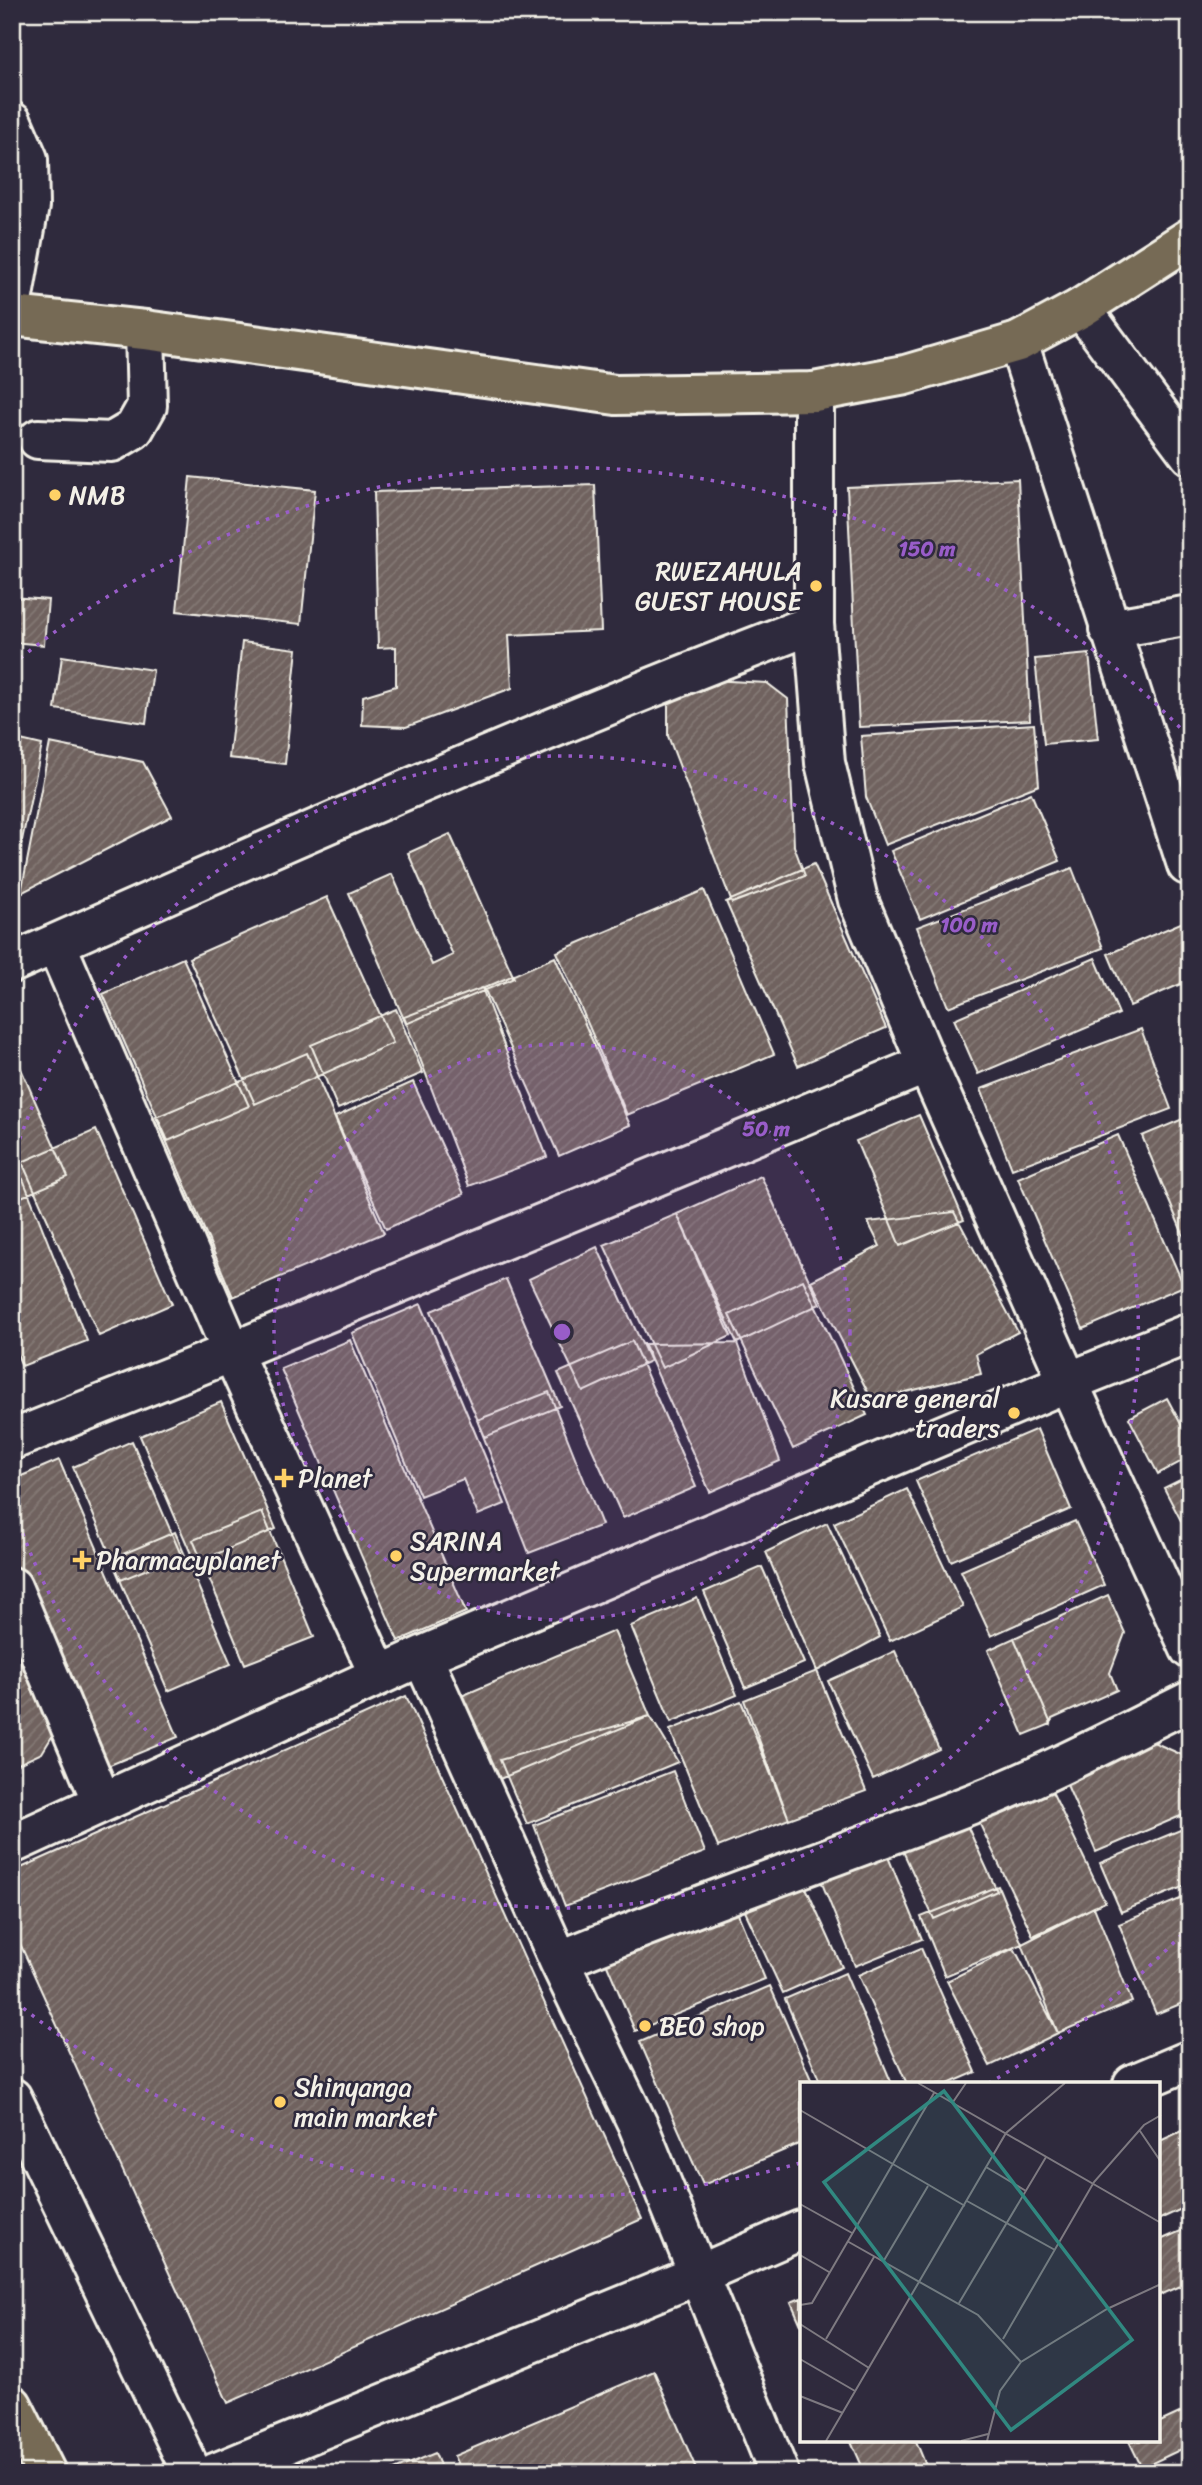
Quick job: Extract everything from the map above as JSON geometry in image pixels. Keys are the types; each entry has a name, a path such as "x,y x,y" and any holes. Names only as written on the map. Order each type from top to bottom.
{"main road":[{"path":"12,316 145,330 617,395 814,392 905,375 1018,342 1081,308 1190,238"},
{"path":"12,2405 46,2473"}],"street":[{"path":"12,122 28,159 29,206 12,302"},
{"path":"1081,308 1190,455"},
{"path":"38,439 112,442 134,429 147,406 145,330"},
{"path":"1018,342 1187,865"},
{"path":"814,392 814,624 825,764 858,900 927,1064 1190,1649"},
{"path":"1109,629 1190,615"},
{"path":"12,963 533,736 681,674 814,624"},
{"path":"56,944 232,1352 379,1675"},
{"path":"12,1440 232,1352 927,1064"},
{"path":"12,1844 422,1656 1068,1382 1190,1333"},
{"path":"12,1587 102,1802"},
{"path":"422,1656 559,1961 638,2124 779,2473"},
{"path":"559,1961 976,1802 1082,1755 1190,1701"},
{"path":"1138,2082 1190,2060"},
{"path":"12,2098 192,2473"},
{"path":"215,2473 800,2230"}],"building":[{"path":"190,477 315,490 301,624 177,611"},
{"path":"1018,479 1030,720 859,727 847,487"},
{"path":"595,485 601,631 509,635 512,688 406,727 362,725 363,696 396,686 396,647 378,648 374,492"},
{"path":"12,597 48,600 44,645 12,642"},
{"path":"242,642 297,649 285,764 229,758"},
{"path":"1089,654 1098,739 1044,744 1035,659"},
{"path":"62,656 153,670 146,723 55,709"},
{"path":"710,680 767,683 788,699 794,846 805,876 732,903 668,736 668,699"},
{"path":"1034,724 1039,785 885,845 866,797 861,736"},
{"path":"12,738 42,745 12,888"},
{"path":"50,743 143,762 172,816 21,893"},
{"path":"1031,793 1060,861 920,919 891,851"},
{"path":"450,834 514,978 406,1024 349,893 392,874 432,965 453,955 408,853"},
{"path":"814,864 886,1028 798,1066 726,902"},
{"path":"1072,868 1103,948 948,1007 917,927"},
{"path":"704,890 774,1054 627,1115 557,952"},
{"path":"327,897 393,1043 255,1104 189,958"},
{"path":"1190,919 1190,980 1130,1006 1108,954"},
{"path":"555,957 630,1125 559,1156 484,988"},
{"path":"183,958 249,1106 168,1141 103,994"},
{"path":"1095,958 1119,1014 978,1074 954,1019"},
{"path":"482,988 547,1157 469,1186 404,1017"},
{"path":"396,1009 423,1073 338,1109 311,1045"},
{"path":"1141,1029 1171,1109 1012,1169 981,1089"},
{"path":"12,1048 68,1177 12,1201"},
{"path":"307,1053 384,1233 233,1297 156,1117"},
{"path":"413,1082 464,1194 386,1229 335,1117"},
{"path":"919,1115 964,1220 900,1246 856,1141"},
{"path":"1190,1116 1190,1251 1142,1136"},
{"path":"96,1130 172,1304 99,1336 22,1162"},
{"path":"1118,1135 1184,1286 1083,1329 1018,1178"},
{"path":"761,1176 820,1304 737,1343 677,1214"},
{"path":"23,1179 87,1341 22,1366 12,1342 12,1183"},
{"path":"954,1212 1018,1332 976,1354 981,1374 872,1400 811,1281 880,1246 868,1222"},
{"path":"677,1214 731,1336 662,1368 604,1245"},
{"path":"597,1247 650,1361 583,1392 529,1279"},
{"path":"506,1279 560,1406 485,1437 431,1311"},
{"path":"803,1280 867,1415 793,1449 729,1315"},
{"path":"421,1304 505,1504 478,1515 463,1479 420,1496 352,1333"},
{"path":"350,1340 466,1612 398,1641 281,1369"},
{"path":"632,1341 696,1487 623,1518 558,1373"},
{"path":"737,1343 780,1461 710,1492 644,1344"},
{"path":"549,1392 602,1525 529,1553 477,1420"},
{"path":"1167,1398 1190,1441 1190,1457 1158,1474 1129,1418"},
{"path":"221,1402 276,1529 195,1563 140,1436"},
{"path":"1037,1429 1071,1509 951,1561 916,1481"},
{"path":"132,1441 181,1555 121,1580 73,1467"},
{"path":"59,1460 178,1737 98,1770 12,1571 12,1480"},
{"path":"1190,1475 1190,1538 1164,1488"},
{"path":"907,1489 963,1607 890,1641 834,1523"},
{"path":"262,1512 314,1637 245,1664 193,1540"},
{"path":"1075,1521 1104,1585 991,1636 961,1571"},
{"path":"827,1523 880,1637 817,1671 766,1552"},
{"path":"175,1532 231,1664 168,1691 111,1559"},
{"path":"762,1567 804,1663 745,1688 704,1592"},
{"path":"1108,1595 1125,1633 1110,1673 1117,1690 1052,1719 1051,1724 1014,1638"},
{"path":"697,1598 737,1695 671,1722 631,1626"},
{"path":"12,1619 59,1725 42,1753 12,1767"},
{"path":"614,1631 650,1716 495,1781 459,1697"},
{"path":"1014,1638 1051,1724 1024,1735 988,1650"},
{"path":"895,1651 939,1749 873,1779 828,1681"},
{"path":"817,1671 866,1791 789,1819 744,1700"},
{"path":"406,1696 642,2219 228,2403 12,1926 12,1872"},
{"path":"741,1701 789,1819 718,1847 670,1730"},
{"path":"650,1716 678,1762 527,1824 500,1760"},
{"path":"1151,1741 1189,1758 1190,1812 1096,1852 1064,1778"},
{"path":"673,1771 705,1852 565,1906 534,1825"},
{"path":"1048,1783 1105,1902 1033,1936 976,1816"},
{"path":"965,1821 997,1891 934,1919 902,1849"},
{"path":"1190,1826 1190,1884 1121,1912 1100,1863"},
{"path":"884,1847 922,1939 855,1966 818,1873"},
{"path":"803,1881 842,1967 783,1993 744,1909"},
{"path":"998,1886 1022,1944 945,1976 921,1917"},
{"path":"1190,1895 1190,2000 1156,2014 1119,1924"},
{"path":"733,1902 765,1979 635,2031 603,1955"},
{"path":"1094,1907 1132,2002 1058,2033 1022,1944"},
{"path":"921,1948 976,2072 953,2082 906,2082 858,1975"},
{"path":"1014,1948 1058,2033 990,2066 947,1981"},
{"path":"845,1973 891,2082 820,2082 785,1999"},
{"path":"770,1986 812,2082 800,2082 800,2143 703,2185 640,2042"},
{"path":"1190,2127 1190,2205 1160,2219 1160,2141"},
{"path":"1190,2227 1190,2282 1160,2295 1160,2240"},
{"path":"800,2298 800,2323 791,2302"},
{"path":"654,2371 698,2473 461,2473 454,2456"},
{"path":"1190,2408 1190,2445 1142,2468 1130,2443 1160,2443 1160,2422"},
{"path":"852,2443 917,2443 929,2473 865,2473"},
{"path":"435,2453 443,2473 387,2473"}],"place":[{"name":"NMB","path":"55,495"},
{"name":"RWEZAHULA GUEST HOUSE","path":"816,586"},
{"name":"Kusare general traders","path":"1014,1413"},
{"name":"Planet","path":"284,1478"},
{"name":"SARINA Supermarket","path":"396,1556"},
{"name":"Pharmacyplanet","path":"82,1560"},
{"name":"BEO shop","path":"645,2026"},
{"name":"Shinyanga main market","path":"280,2102"}]}
